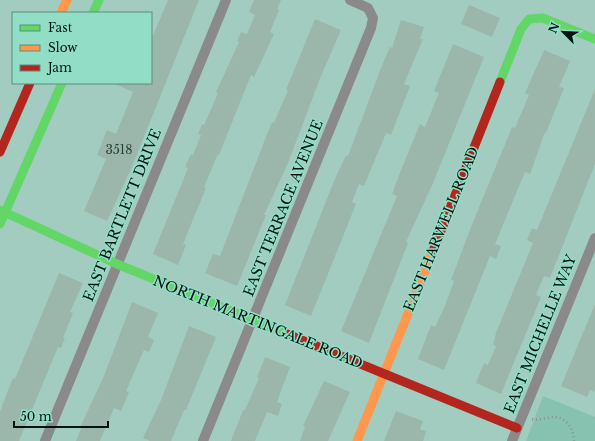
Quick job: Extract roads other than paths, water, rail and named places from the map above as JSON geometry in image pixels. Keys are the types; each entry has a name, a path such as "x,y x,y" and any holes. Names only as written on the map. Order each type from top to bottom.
{"street":[{"path":"61,12 67,0"},
{"path":"93,12 98,0"},
{"name":"EAST BARTLETT DRIVE","path":"45,441 226,0"},
{"name":"EAST TERRACE AVENUE","path":"203,441 371,28 373,18 368,8 350,0"},
{"name":"EAST HARWELL ROAD","path":"357,441 521,29 530,19 543,18 595,39"},
{"path":"0,152 30,84"},
{"path":"0,224 2,211 62,84"},
{"name":"NORTH MARTINGALE ROAD","path":"2,211 117,264 253,318 384,374 517,428"},
{"name":"EAST MICHELLE WAY","path":"512,441 595,238"}]}
